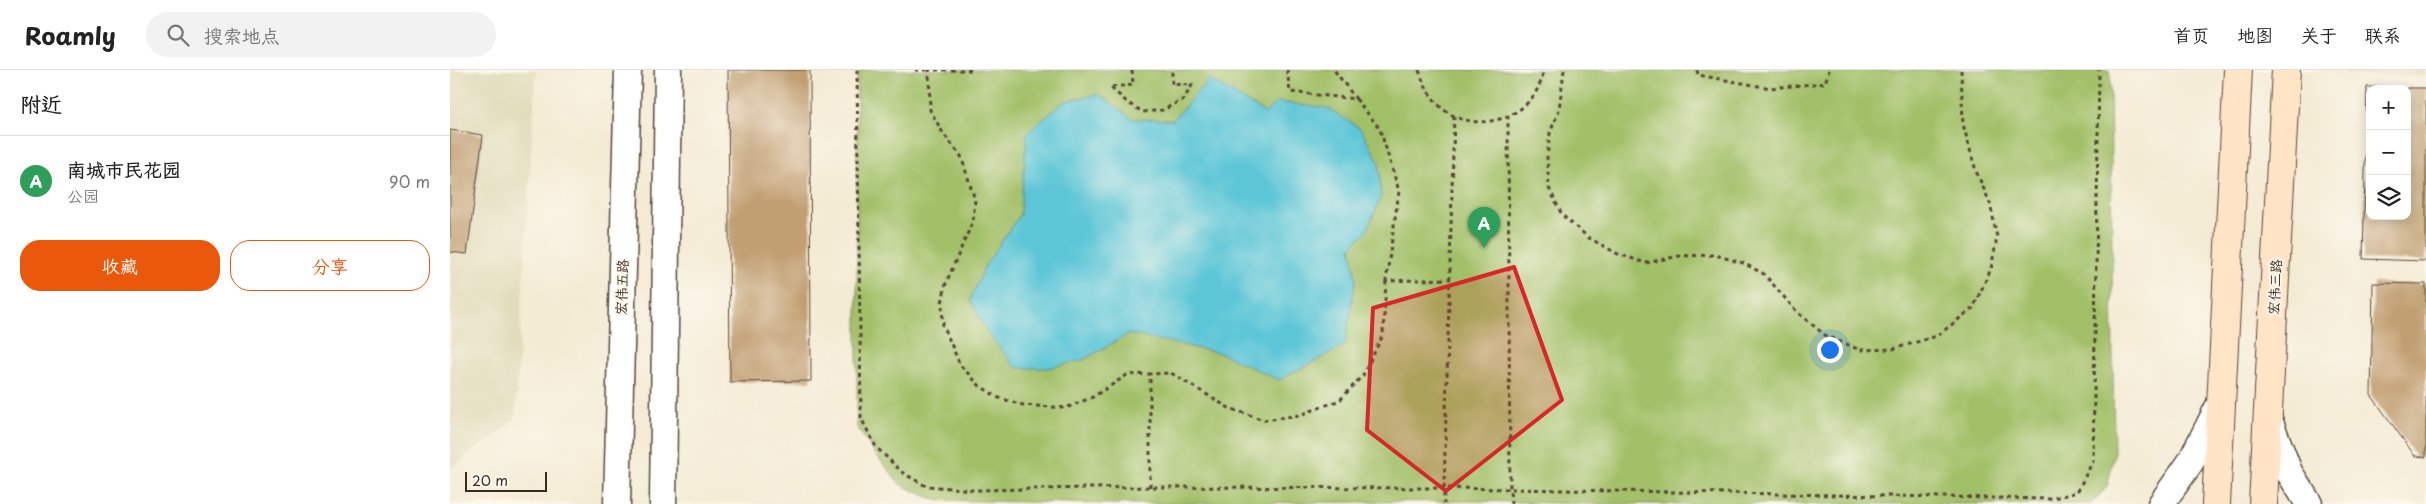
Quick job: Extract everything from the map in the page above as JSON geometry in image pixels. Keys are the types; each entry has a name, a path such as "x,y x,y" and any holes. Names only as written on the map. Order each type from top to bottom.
{"main road":[{"path":"2216,504 2238,70"},
{"name":"宏伟三路","path":"2263,504 2286,70"}],"street":[{"name":"宏伟五路","path":"617,504 628,70"},
{"path":"664,504 668,70"},
{"path":"2161,504 2190,462 2221,402"},
{"path":"2268,418 2289,472 2308,504"}],"path":[{"path":"856,70 862,418 876,447 903,473 926,486 974,490 1150,487 1444,488 2050,499 2077,492 2093,461 2099,70"},
{"path":"915,70 972,70"},
{"path":"928,70 930,110 943,133 961,156 974,200 973,221 946,283 942,303 943,325 960,364 980,386 999,398 1045,408 1066,408 1093,397 1127,375 1171,373 1230,408 1264,420 1300,415 1340,400 1363,375 1383,335 1386,281 1399,191 1380,129 1334,70"},
{"path":"1132,70 1133,85 1110,87 1143,112 1163,110 1184,99 1192,85 1172,84 1172,70"},
{"path":"1287,70 1290,92 1356,99"},
{"path":"1419,70 1425,89 1438,105 1454,116 1472,121 1490,122 1508,116 1525,105 1538,89 1544,70"},
{"path":"1564,70 1559,110 1550,133 1547,157 1549,188 1562,215 1588,238 1618,254 1646,263 1679,256 1715,255 1743,263 1764,274 1798,313 1825,335 1860,350 1893,349 1936,336 1973,308 1991,270 1996,237 1990,203 1976,170 1963,124 1962,70"},
{"path":"1697,70 1698,75 1770,88 1826,83 1829,70"},
{"path":"1444,504 1454,116"},
{"path":"1508,116 1510,504"},
{"path":"1386,281 1451,279"},
{"path":"1150,373 1150,487"}],"highlighted area":[{"path":"1514,267 1562,400 1446,491 1367,430 1373,308"}],"shaded area":[{"path":"450,70 536,70 515,419 450,469"},
{"path":"2346,70 2426,70 2426,76 2346,75"}],"green space":[{"path":"857,70 2110,70 2114,456 2107,487 2091,504 1592,504 1478,501 1113,504 935,500 901,485 876,455 857,427"}],"water":[{"path":"1209,79 1265,113 1277,102 1328,108 1361,129 1379,162 1381,197 1367,231 1351,247 1356,278 1345,345 1279,380 1220,353 1129,334 1083,360 1048,368 1016,368 989,335 970,300 986,264 1020,215 1027,133 1065,101 1099,94 1133,119 1173,120"}],"building":[{"path":"728,70 810,70 811,381 730,382"},
{"path":"2411,88 2426,88 2426,261 2363,259 2366,130 2366,220 2411,220"},
{"path":"450,130 483,135 467,254 450,252"},
{"path":"2373,283 2426,284 2426,457 2415,456 2371,395"}],"place":[{"name":"南城市民花园","path":"1484,248"}]}
